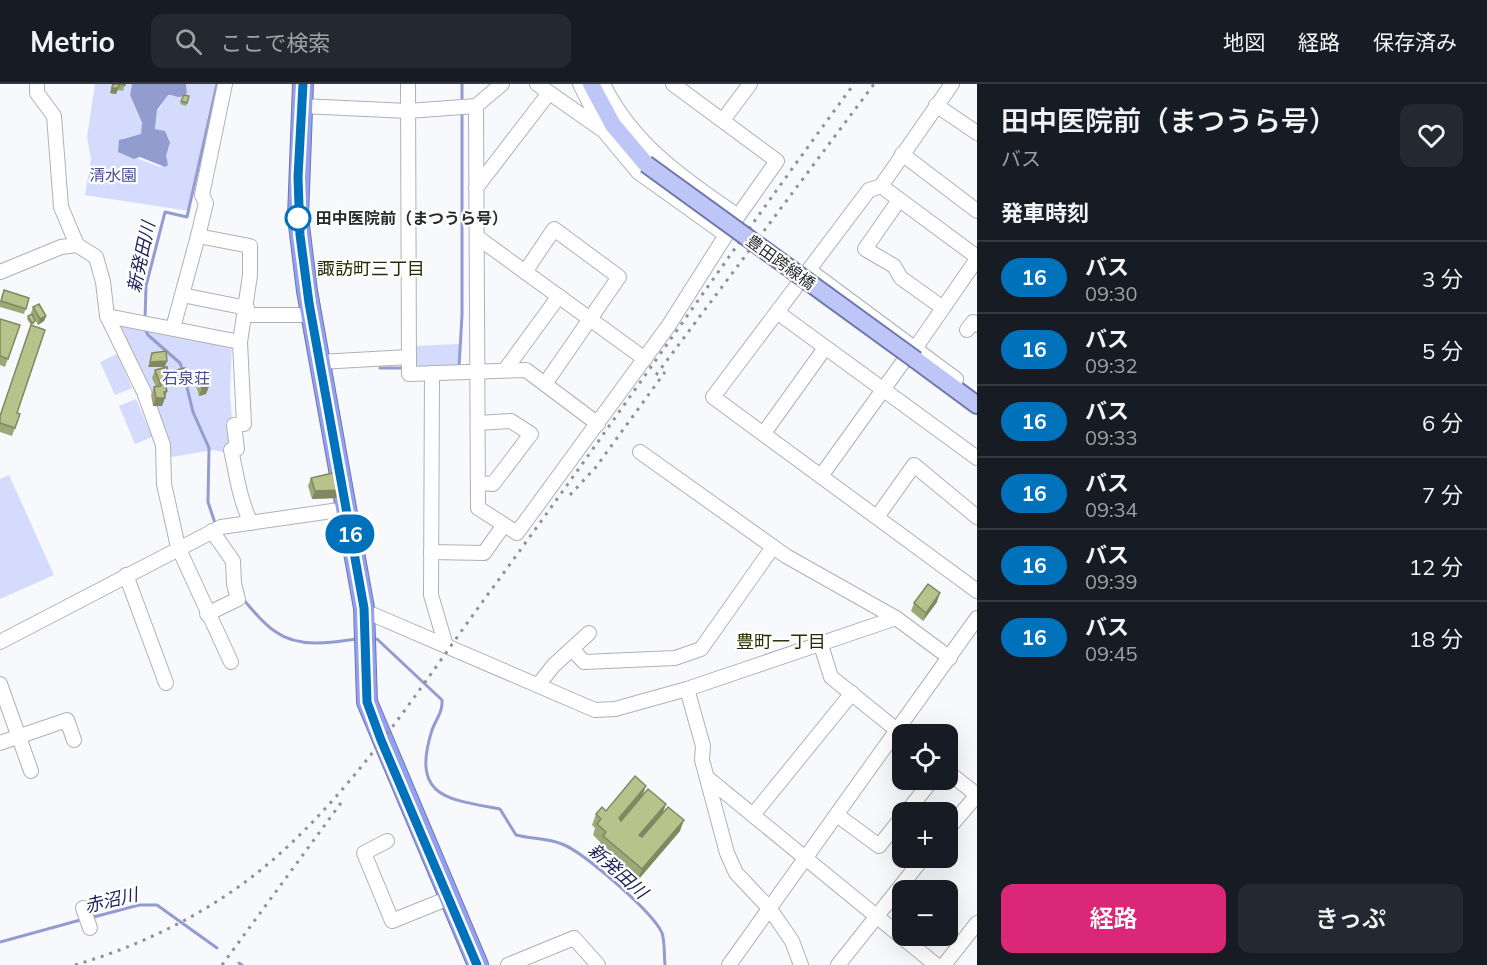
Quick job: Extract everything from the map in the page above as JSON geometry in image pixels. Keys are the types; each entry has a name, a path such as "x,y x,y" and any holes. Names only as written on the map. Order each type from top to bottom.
{"highway":[{"path":"303,84 298,217 311,315 364,608 367,702 477,965"}],"main road":[{"name":"豊田跨線橋","path":"591,84 613,125 630,149 646,164 912,355 977,405"}],"street":[{"path":"37,84 38,93 54,116 61,207 77,245 96,257 103,282 107,316 144,392 163,445 164,484 178,547 231,662"},
{"path":"173,328 206,203 202,195 225,84"},
{"path":"408,84 410,374 526,370 598,424"},
{"path":"302,106 408,111 476,106 502,84"},
{"path":"537,84 603,130"},
{"path":"580,84 603,130 638,172 726,236"},
{"path":"603,84 622,118 644,144 669,166 738,216"},
{"path":"476,106 478,508 517,533 645,358 777,161 673,84"},
{"path":"723,120 750,84"},
{"path":"952,84 880,186 869,190 712,397 977,591"},
{"path":"476,188 549,93"},
{"path":"936,105 977,134"},
{"path":"902,154 977,211"},
{"path":"821,476 883,390 912,355 977,258 880,186"},
{"path":"899,200 865,249 894,266 901,278 943,308"},
{"path":"525,272 554,229 619,277 545,384"},
{"path":"198,236 250,246 246,311 240,342 244,424 234,425 237,449 231,450 239,484 239,498 251,523"},
{"path":"477,237 645,358"},
{"path":"0,272 61,247 77,245"},
{"path":"809,270 912,355"},
{"path":"182,295 246,311 311,315"},
{"path":"505,370 559,296"},
{"path":"777,312 977,458"},
{"path":"107,316 240,342"},
{"path":"764,433 825,348"},
{"path":"320,362 409,357"},
{"path":"432,374 431,595 446,646"},
{"path":"478,423 511,421 531,434 493,484 478,483"},
{"path":"640,452 773,547 896,618 950,658"},
{"path":"877,517 914,465 977,517"},
{"path":"0,642 178,547 217,529 346,509"},
{"path":"431,552 484,553 504,525"},
{"path":"207,614 238,598 234,584 233,561 217,529"},
{"path":"572,649 584,662 675,658 701,649 773,547"},
{"path":"126,575 166,683"},
{"path":"364,608 367,612 595,710 615,709 687,689 896,618"},
{"path":"906,724 977,618"},
{"path":"539,684 553,666 589,633"},
{"path":"820,642 831,677 892,726"},
{"path":"0,684 31,771"},
{"path":"687,689 703,746 702,760 710,780 727,853 736,873 770,909 792,941 801,965"},
{"path":"753,815 852,693"},
{"path":"0,742 66,720 74,740"},
{"path":"729,965 837,815 892,743"},
{"path":"710,780 936,965"},
{"path":"958,780 977,795 958,817"},
{"path":"915,802 925,790"},
{"path":"837,815 879,846 892,830"},
{"path":"387,841 364,853 392,921 449,898"},
{"path":"845,962 877,916 915,868"},
{"path":"82,908 90,928"},
{"path":"944,965 977,923"},
{"path":"508,965 574,938 598,965"}],"green space":[{"name":"清水園","path":"95,84 132,84 130,95 143,127 141,134 124,138 118,151 160,167 168,165 165,156 170,146 162,130 155,129 157,110 161,107 165,96 187,93 186,84 217,84 189,211 85,195 91,159 87,137"},
{"name":"石泉荘","path":"109,317 232,342 230,393 234,446 226,453 213,450 166,458"},
{"path":"459,344 460,370 413,370 412,346"},
{"path":"117,354 132,388 115,395 100,362"},
{"path":"136,399 152,437 135,444 119,406"},
{"path":"9,475 54,575 0,599 0,479"}],"shaded area":[{"path":"132,84 186,84 187,93 180,97 168,95 157,110 155,129 165,131 170,143 166,156 168,165 165,167 140,157 134,159 118,152 119,140 141,134 142,123 130,95"}],"building":[{"path":"113,84 119,84 118,88 112,88"},
{"path":"184,95 189,96 187,103 181,101"},
{"path":"4,290 29,298 26,309 1,301"},
{"path":"39,304 46,316 40,319 33,307"},
{"path":"32,314 35,321 32,323 28,316"},
{"path":"0,319 20,325 8,359 0,356"},
{"path":"31,325 45,330 17,413 20,414 15,428 0,423 0,416"},
{"path":"166,351 167,361 150,362 152,353"},
{"path":"167,367 168,372 185,368 186,376 178,378 177,373 168,375 168,378 164,379 167,391 164,392 165,398 156,398 154,387 161,386 155,370"},
{"path":"198,374 204,377 209,376 209,386 202,388"},
{"path":"337,472 339,490 315,491 311,478"},
{"path":"928,584 940,593 926,613 914,603"},
{"path":"635,776 646,786 619,818 621,821 648,789 666,804 639,835 642,837 668,807 684,820 642,869 603,836 606,832 597,824 601,819 596,814 602,807 606,811"}],"waterway":[{"name":"新発田川","path":"145,320 146,286 165,212 187,217 217,84"},
{"path":"462,84 462,103"},
{"path":"459,367 462,315 462,110"},
{"name":"新発田川","path":"145,329 148,335 180,363 183,371 193,412 209,448 208,502 216,526"},
{"path":"380,368 405,368"},
{"name":"新発田川","path":"242,598 267,625 285,637 315,643 356,639"},
{"name":"新発田川","path":"373,639 377,639 442,700 439,715 432,730 426,769 430,782 438,791 464,802 500,809 516,835 557,842 585,858 617,884 656,923 663,937 665,965"},
{"name":"赤沼川","path":"90,918 139,905 157,905 217,948"},
{"name":"赤沼川","path":"0,942 84,919"}],"railway":[{"path":"75,965 155,935 230,893 275,858 334,799 413,699 854,84"},
{"path":"656,375 874,84"},
{"path":"570,495 596,467 665,372"},
{"path":"222,965 341,803"}],"bus line":[{"name":"16","path":"303,84 298,217 309,303 364,608 367,702 477,965"}],"place":[{"name":"田中医院前（まつうら号）","path":"298,218"}],"district":[{"name":"諏訪町三丁目","path":"371,268"},
{"name":"豊町一丁目","path":"781,641"}]}
